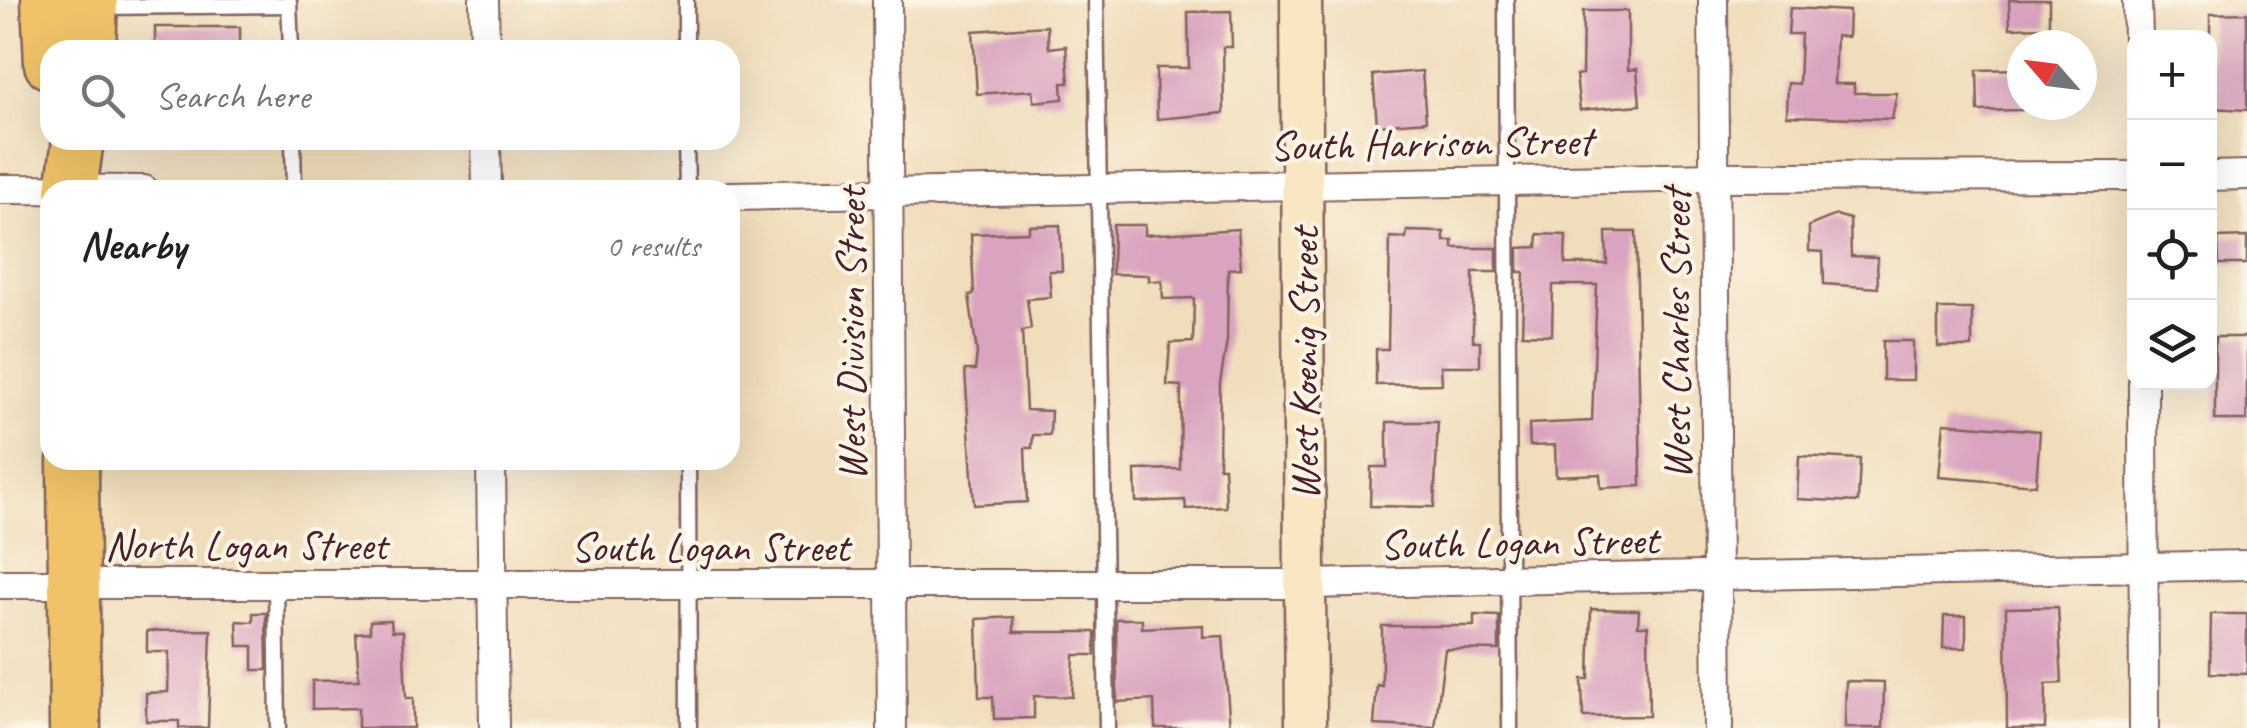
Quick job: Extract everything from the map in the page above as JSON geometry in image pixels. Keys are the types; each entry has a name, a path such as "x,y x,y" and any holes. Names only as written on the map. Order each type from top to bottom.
{"highway":[{"path":"64,40 80,14"},
{"path":"73,470 75,728"}],"street":[{"path":"484,0 485,40"},
{"name":"West Division Street","path":"887,0 892,728"},
{"name":"West Koenig Street","path":"1301,0 1306,728"},
{"name":"West Charles Street","path":"1714,0 1718,728"},
{"path":"2137,0 2138,30"},
{"path":"486,150 487,180"},
{"path":"0,189 71,164 116,180"},
{"name":"South Harrison Street","path":"740,196 1714,177 2127,176"},
{"path":"2217,176 2247,176"},
{"path":"2143,390 2144,728"},
{"path":"491,470 494,728"},
{"name":"South Logan Street","path":"492,586 1304,584 2247,565"},
{"name":"North Logan Street","path":"0,584 492,586"}],"lane":[{"path":"686,0 686,40"},
{"path":"1096,0 1107,728"},
{"path":"1506,0 1510,728"},
{"path":"80,14 289,3 290,40"},
{"path":"293,150 294,180"},
{"path":"686,150 687,180"},
{"path":"688,470 688,728"},
{"path":"276,583 278,728"}],"building":[{"path":"2009,0 2049,0 2049,27 2010,28"},
{"path":"1790,8 1849,11 1848,37 1836,36 1834,84 1854,84 1854,93 1897,93 1892,119 1787,116 1788,83 1799,84 1801,34 1788,34"},
{"path":"1231,11 1232,47 1223,47 1224,113 1157,119 1156,68 1189,68 1188,12"},
{"path":"1583,11 1628,11 1628,70 1637,69 1640,105 1580,110 1576,75 1582,74"},
{"path":"2247,13 2247,110 2217,108 2217,30 2210,30 2210,14"},
{"path":"1047,26 1049,48 1066,46 1069,83 1062,83 1063,99 1034,102 1033,90 977,94 973,31"},
{"path":"155,27 240,27 240,40 155,40"},
{"path":"2007,69 2007,110 1978,111 1977,70"},
{"path":"1422,71 1426,121 1377,125 1373,75"},
{"path":"1836,215 1850,219 1851,256 1877,257 1878,288 1824,284 1823,252 1809,251 1809,226"},
{"path":"1060,225 1062,271 1049,271 1051,297 1027,299 1031,329 1022,331 1026,410 1051,411 1050,435 1033,435 1032,448 1025,448 1027,502 974,505 965,370 975,370 977,353 969,295 974,294 971,234 1029,232 1029,226"},
{"path":"1113,225 1145,225 1145,235 1238,229 1241,268 1228,269 1227,341 1220,383 1219,467 1224,467 1226,507 1186,509 1185,500 1136,502 1135,470 1180,469 1181,386 1167,385 1170,343 1193,342 1194,298 1163,299 1162,281 1149,281 1149,275 1112,274"},
{"path":"1407,231 1444,232 1444,241 1453,241 1453,248 1497,248 1497,272 1473,272 1473,341 1480,341 1480,366 1441,366 1442,384 1376,385 1376,349 1388,349 1390,237 1406,238"},
{"path":"1606,232 1636,232 1641,486 1601,488 1600,474 1556,476 1555,445 1530,446 1529,424 1592,421 1597,285 1553,285 1552,335 1522,334 1524,272 1518,272 1518,248 1537,247 1538,234 1566,235 1565,264 1607,264"},
{"path":"2247,237 2247,264 2219,264 2218,238"},
{"path":"1938,309 1972,309 1972,347 1938,347"},
{"path":"2217,337 2247,337 2247,420 2215,420"},
{"path":"1883,341 1913,341 1913,380 1883,380"},
{"path":"1387,422 1438,422 1434,507 1370,506 1371,467 1387,467"},
{"path":"1944,423 2040,431 2036,485 1939,477"},
{"path":"1799,456 1860,459 1858,502 1797,499"},
{"path":"2058,607 2062,683 2046,684 2045,728 2007,728 2006,608"},
{"path":"1591,609 1639,610 1638,626 1648,626 1649,716 1583,717 1582,679 1589,679"},
{"path":"253,613 266,613 267,670 253,670 253,646 238,646 237,621 253,622"},
{"path":"2211,614 2247,614 2247,674 2210,673"},
{"path":"1474,615 1499,616 1499,650 1445,649 1435,728 1374,725 1377,685 1382,686 1382,626 1474,626"},
{"path":"1944,616 1966,616 1966,648 1943,648"},
{"path":"1014,617 1014,632 1095,632 1095,655 1074,655 1072,697 1034,696 1034,718 994,719 993,697 979,697 977,619"},
{"path":"1116,619 1142,619 1142,628 1203,625 1203,637 1223,636 1230,728 1155,728 1154,700 1117,702"},
{"path":"391,620 392,631 403,631 406,698 413,698 413,728 358,728 358,708 312,709 312,681 359,680 356,633 370,632 370,621"},
{"path":"211,630 208,728 179,728 179,721 146,721 146,693 168,692 169,652 147,652 147,631"},
{"path":"1846,681 1884,682 1883,728 1845,728"}]}
